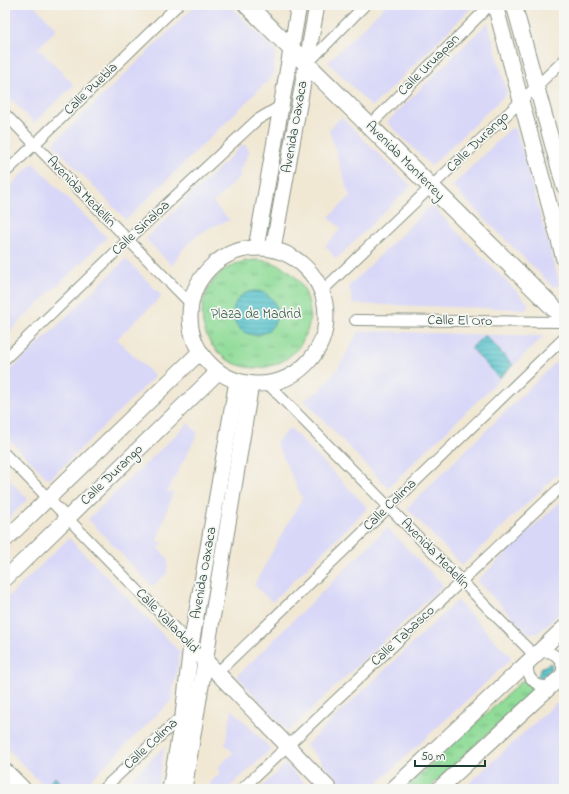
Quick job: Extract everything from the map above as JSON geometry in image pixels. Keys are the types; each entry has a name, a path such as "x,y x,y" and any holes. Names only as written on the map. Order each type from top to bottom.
{"main road":[{"name":"Avenida Monterrey","path":"247,5 564,318"},
{"name":"Avenida Oaxaca","path":"256,248 299,5"},
{"name":"Avenida Oaxaca","path":"273,249 317,5"},
{"path":"495,5 564,259"},
{"path":"514,5 564,186"},
{"path":"256,248 273,249 286,253 303,264 316,279 326,303 326,326 316,353 295,374 268,384 244,382 218,372 200,352 191,330 191,304 200,281 218,261 236,252 256,248"},
{"name":"Calle Durango","path":"5,540 200,352"},
{"name":"Calle Durango","path":"5,579 218,372"},
{"name":"Avenida Oaxaca","path":"170,789 191,646 244,382"},
{"name":"Avenida Oaxaca","path":"184,789 206,661 244,382"},
{"path":"393,789 564,628"},
{"name":"Calle Valladolid","path":"191,646 329,789"},
{"path":"439,789 562,681"},
{"path":"5,772 22,789"}],"street":[{"name":"Calle Puebla","path":"5,173 178,5"},
{"path":"307,64 365,5"},
{"name":"Calle Uruapan","path":"369,126 490,5"},
{"name":"Calle Durango","path":"322,291 564,60"},
{"name":"Calle Sinaloa","path":"5,359 128,240 258,120 282,105"},
{"name":"Avenida Medellín","path":"5,114 191,304"},
{"name":"Calle El Oro","path":"355,320 564,322"},
{"name":"Calle Colima","path":"217,673 564,338"},
{"name":"Avenida Medellín","path":"268,384 535,656"},
{"name":"Calle Valladolid","path":"5,454 191,646"},
{"name":"Calle Tabasco","path":"242,789 564,484"},
{"path":"543,653 556,657 561,669 562,681 548,686 543,686 538,685 530,678 528,669 529,664 535,656 543,653"},
{"name":"Calle Colima","path":"102,789 182,715"}],"shaded area":[{"path":"7,5 34,5 57,29 38,48 74,85 34,123 5,93 5,7"},
{"path":"196,5 229,5 276,52 273,76 126,220 53,144"},
{"path":"386,5 474,5 372,107 328,62"},
{"path":"488,22 507,93 431,166 387,122"},
{"path":"341,117 411,186 336,259 325,246 341,229 329,217 350,197 329,130"},
{"path":"511,128 516,129 560,285 553,287 452,186"},
{"path":"244,144 250,151 239,172 241,175 213,203 230,220 211,227 195,237 183,249 172,266 146,239"},
{"path":"33,163 107,238 5,336 5,191"},
{"path":"431,205 529,304 525,309 353,304 349,286"},
{"path":"126,259 162,296 117,339 155,376 51,478 47,478 5,435 5,376"},
{"path":"359,331 544,336 388,488 304,400 320,390 337,370"},
{"path":"564,354 564,468 462,566 407,508"},
{"path":"188,423 198,433 167,492 173,492 157,541 164,543 158,548 168,559 167,573 152,586 88,519"},
{"path":"290,428 368,508 272,602 254,585 302,498 276,442"},
{"path":"5,475 28,499 5,522"},
{"path":"564,498 564,609 538,633 528,633 479,583 479,579"},
{"path":"387,528 443,585 288,731 237,676"},
{"path":"69,538 180,652 171,701 81,789 46,789 5,746 5,600"},
{"path":"457,601 512,658 371,789 347,789 306,745"},
{"path":"556,703 564,711 564,789 463,789"},
{"path":"232,709 271,749 228,789 214,789 209,784 221,772 217,768 233,753 225,744"},
{"path":"165,746 157,789 121,789"},
{"path":"286,764 310,789 259,789 266,783"}],"green space":[{"name":"Plaza de Madrid","path":"256,260 277,264 294,276 306,293 310,314 306,335 294,352 277,364 256,368 235,364 218,352 206,335 202,314 206,293 218,276 235,264"},
{"path":"523,680 535,690 428,789 404,789"}],"water":[{"path":"251,291 259,291 264,292 271,297 276,304 276,322 271,329 264,334 251,335 243,332 236,325 233,317 233,309 236,301 243,294"},
{"path":"485,335 513,365 499,378 471,348"},
{"path":"550,663 552,665 548,672 544,676 537,678 541,668"},
{"path":"55,777 66,789 52,789 48,784"}]}
